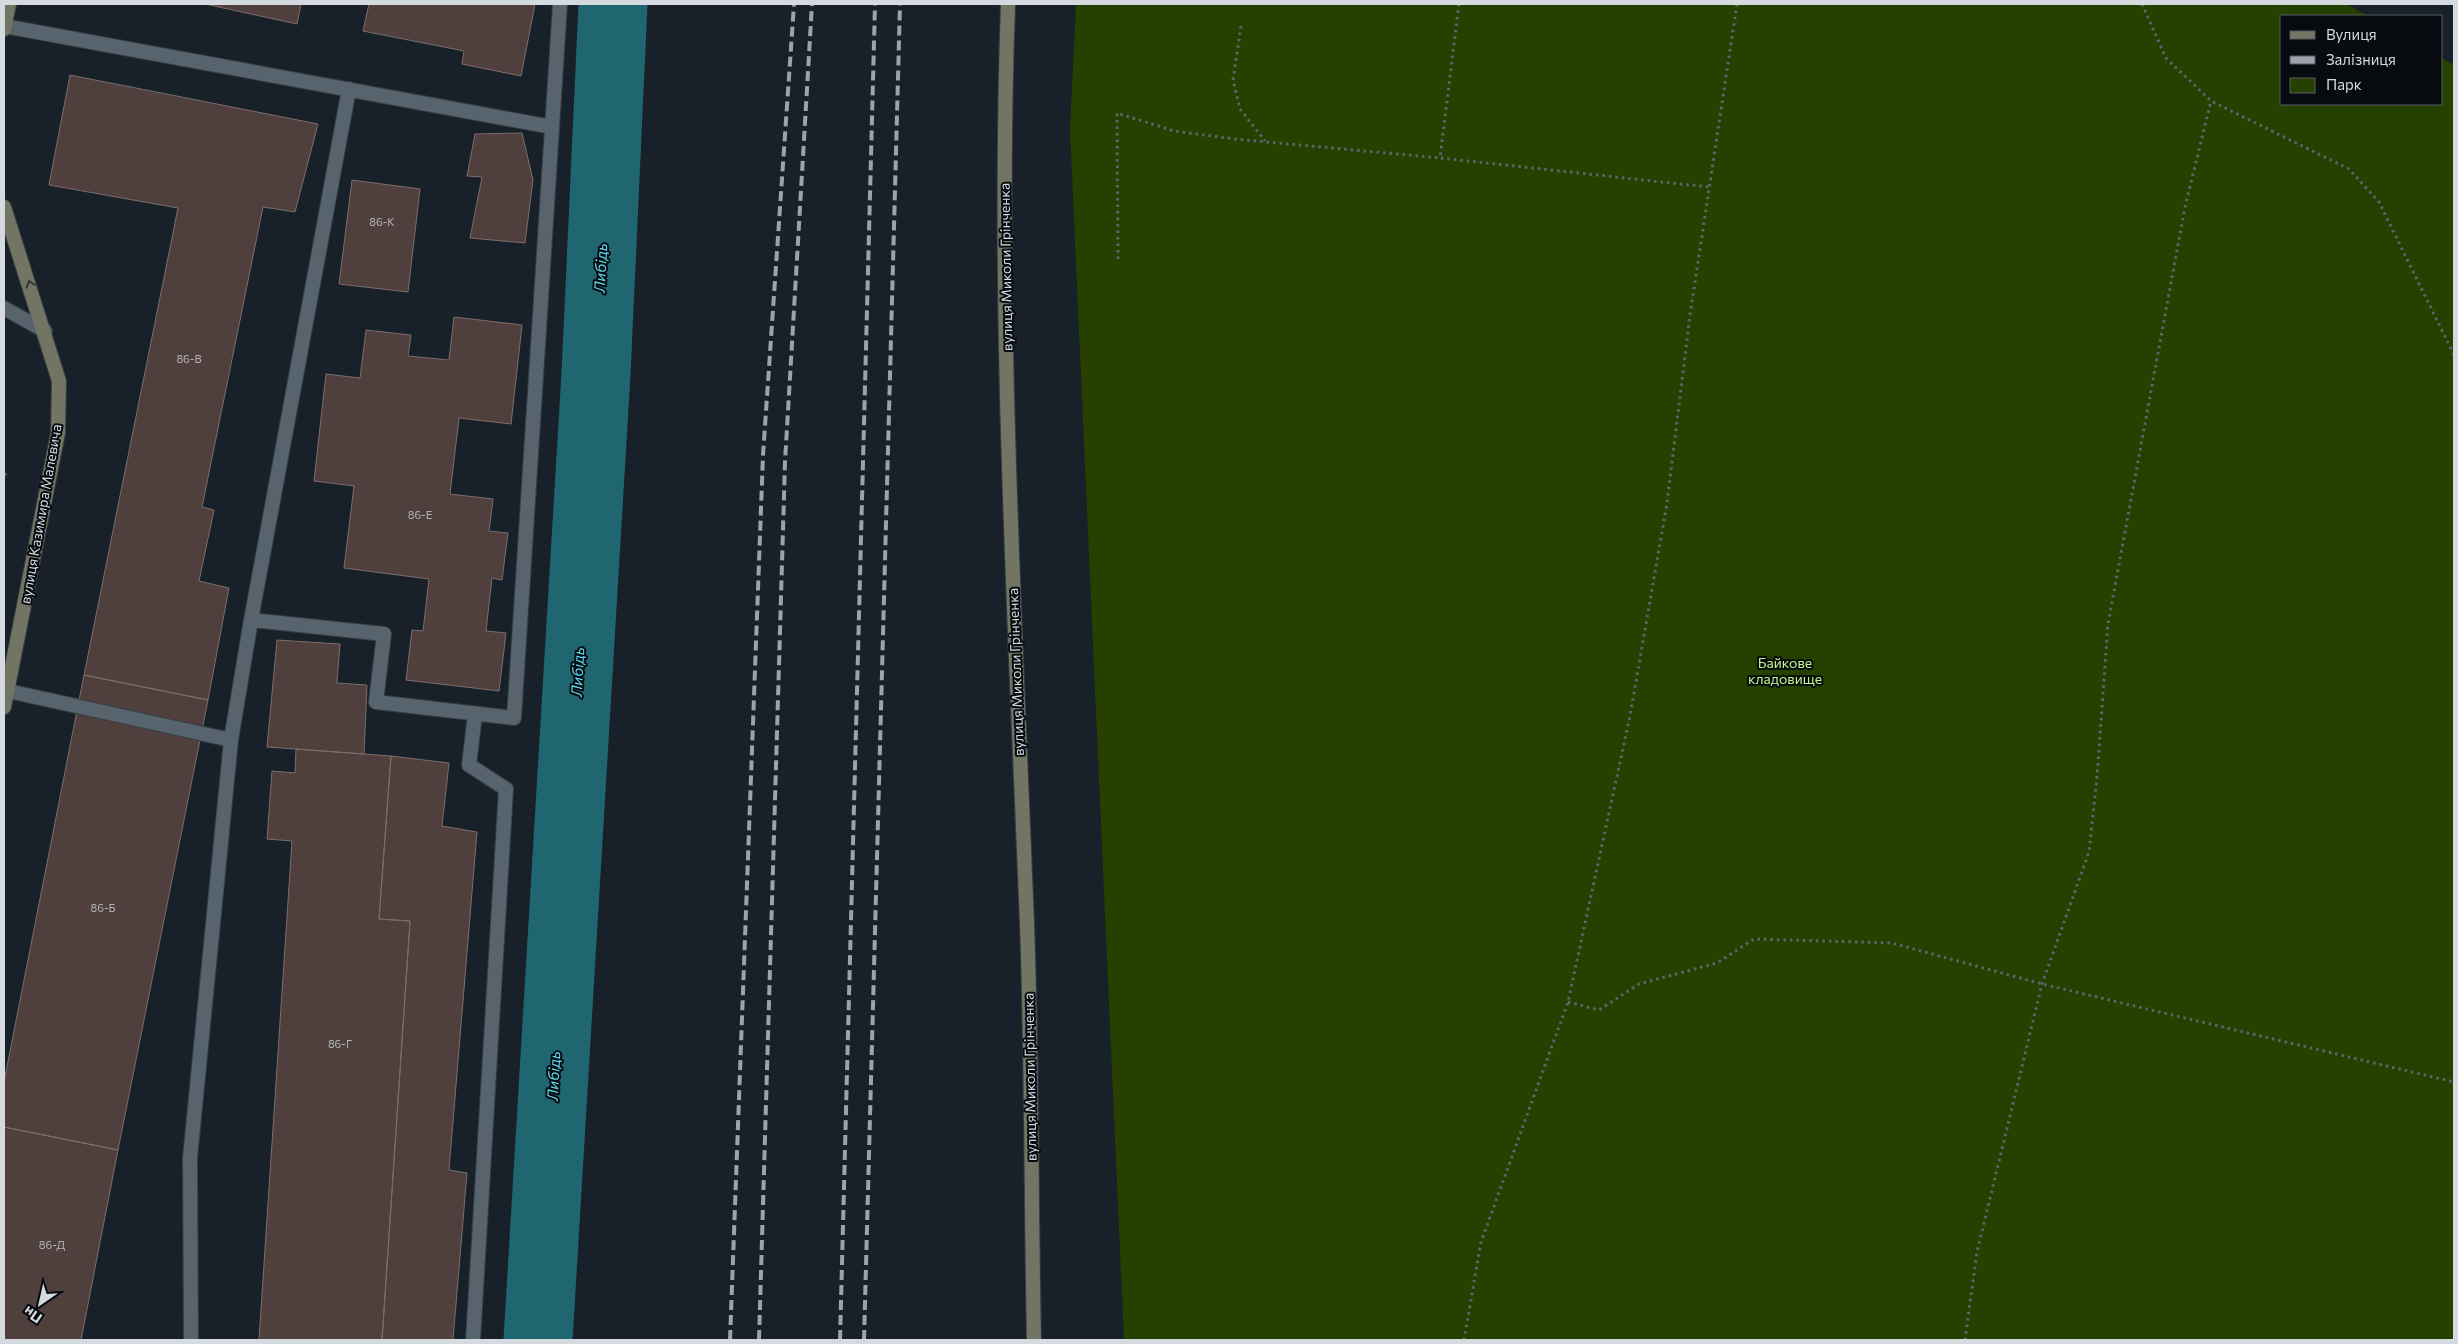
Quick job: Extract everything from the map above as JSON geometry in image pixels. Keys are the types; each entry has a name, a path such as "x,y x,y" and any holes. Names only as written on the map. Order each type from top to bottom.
{"main road":[{"path":"4,28 9,4"},
{"name":"вулиця Миколи Грінченка","path":"1008,4 1004,122 1010,532 1027,929 1034,1340"},
{"name":"вулиця Казимира Малевича","path":"4,207 45,331 59,381 58,433 4,707"}],"street":[{"path":"250,620 384,634 376,702 475,715 514,718 560,4"},
{"path":"4,28 552,127"},
{"path":"191,1340 190,1158 232,740 250,620 349,89"},
{"path":"4,308 45,331"},
{"path":"8,690 232,740"},
{"path":"473,1340 506,789 469,765 475,715"}],"path":[{"path":"1440,158 1459,4"},
{"path":"1464,1340 1481,1242 1568,1002 1630,716 1667,503 1690,314 1737,4"},
{"path":"2142,4 2166,58 2211,101 2349,168 2379,202 2454,355"},
{"path":"1242,26 1233,80 1240,109 1265,142"},
{"path":"1965,1340 1977,1252 2042,984 2089,852 2097,777 2108,624 2185,207 2211,101"},
{"path":"1118,259 1117,113 1174,131 1708,187"},
{"path":"1568,1002 1599,1010 1639,984 1717,963 1754,939 1892,944 2042,984 2454,1082"}],"green space":[{"name":"Байкове кладовище","path":"1076,4 2346,4 2366,15 2280,15 2280,105 2443,105 2443,59 2454,65 2454,1340 1124,1340 1070,129"}],"building":[{"path":"205,4 301,4 297,24"},
{"path":"369,4 535,4 521,76 462,64 464,51 363,31"},
{"path":"70,75 318,124 295,212 263,207 202,507 214,510 199,581 229,588 208,700 84,675 178,208 49,185"},
{"path":"522,133 533,180 525,243 470,238 482,177 467,176 475,134"},
{"path":"352,180 420,189 408,292 339,284"},
{"path":"454,317 522,325 511,424 459,418 450,494 493,499 489,531 508,533 502,580 492,578 486,631 506,633 499,691 406,680 412,630 423,631 429,579 344,568 354,486 314,481 326,374 360,378 366,330 411,335 408,356 449,360"},
{"path":"277,640 340,644 337,683 367,685 364,754 267,747"},
{"path":"84,675 208,700 118,1150 4,1127 4,1082"},
{"path":"296,749 391,756 379,919 410,921 382,1340 259,1340 292,841 267,839 272,771 295,773"},
{"path":"391,756 449,763 442,826 477,832 449,1170 467,1173 453,1340 382,1340 410,921 379,919"},
{"path":"4,1127 118,1150 81,1340 4,1340"}],"waterway":[{"name":"Либідь","path":"538,1340 596,374 613,4"}],"railway":[{"path":"730,1340 763,455 794,4"},
{"path":"759,1340 785,462 812,4"},
{"path":"840,1340 875,4"},
{"path":"864,1340 900,4"}]}
